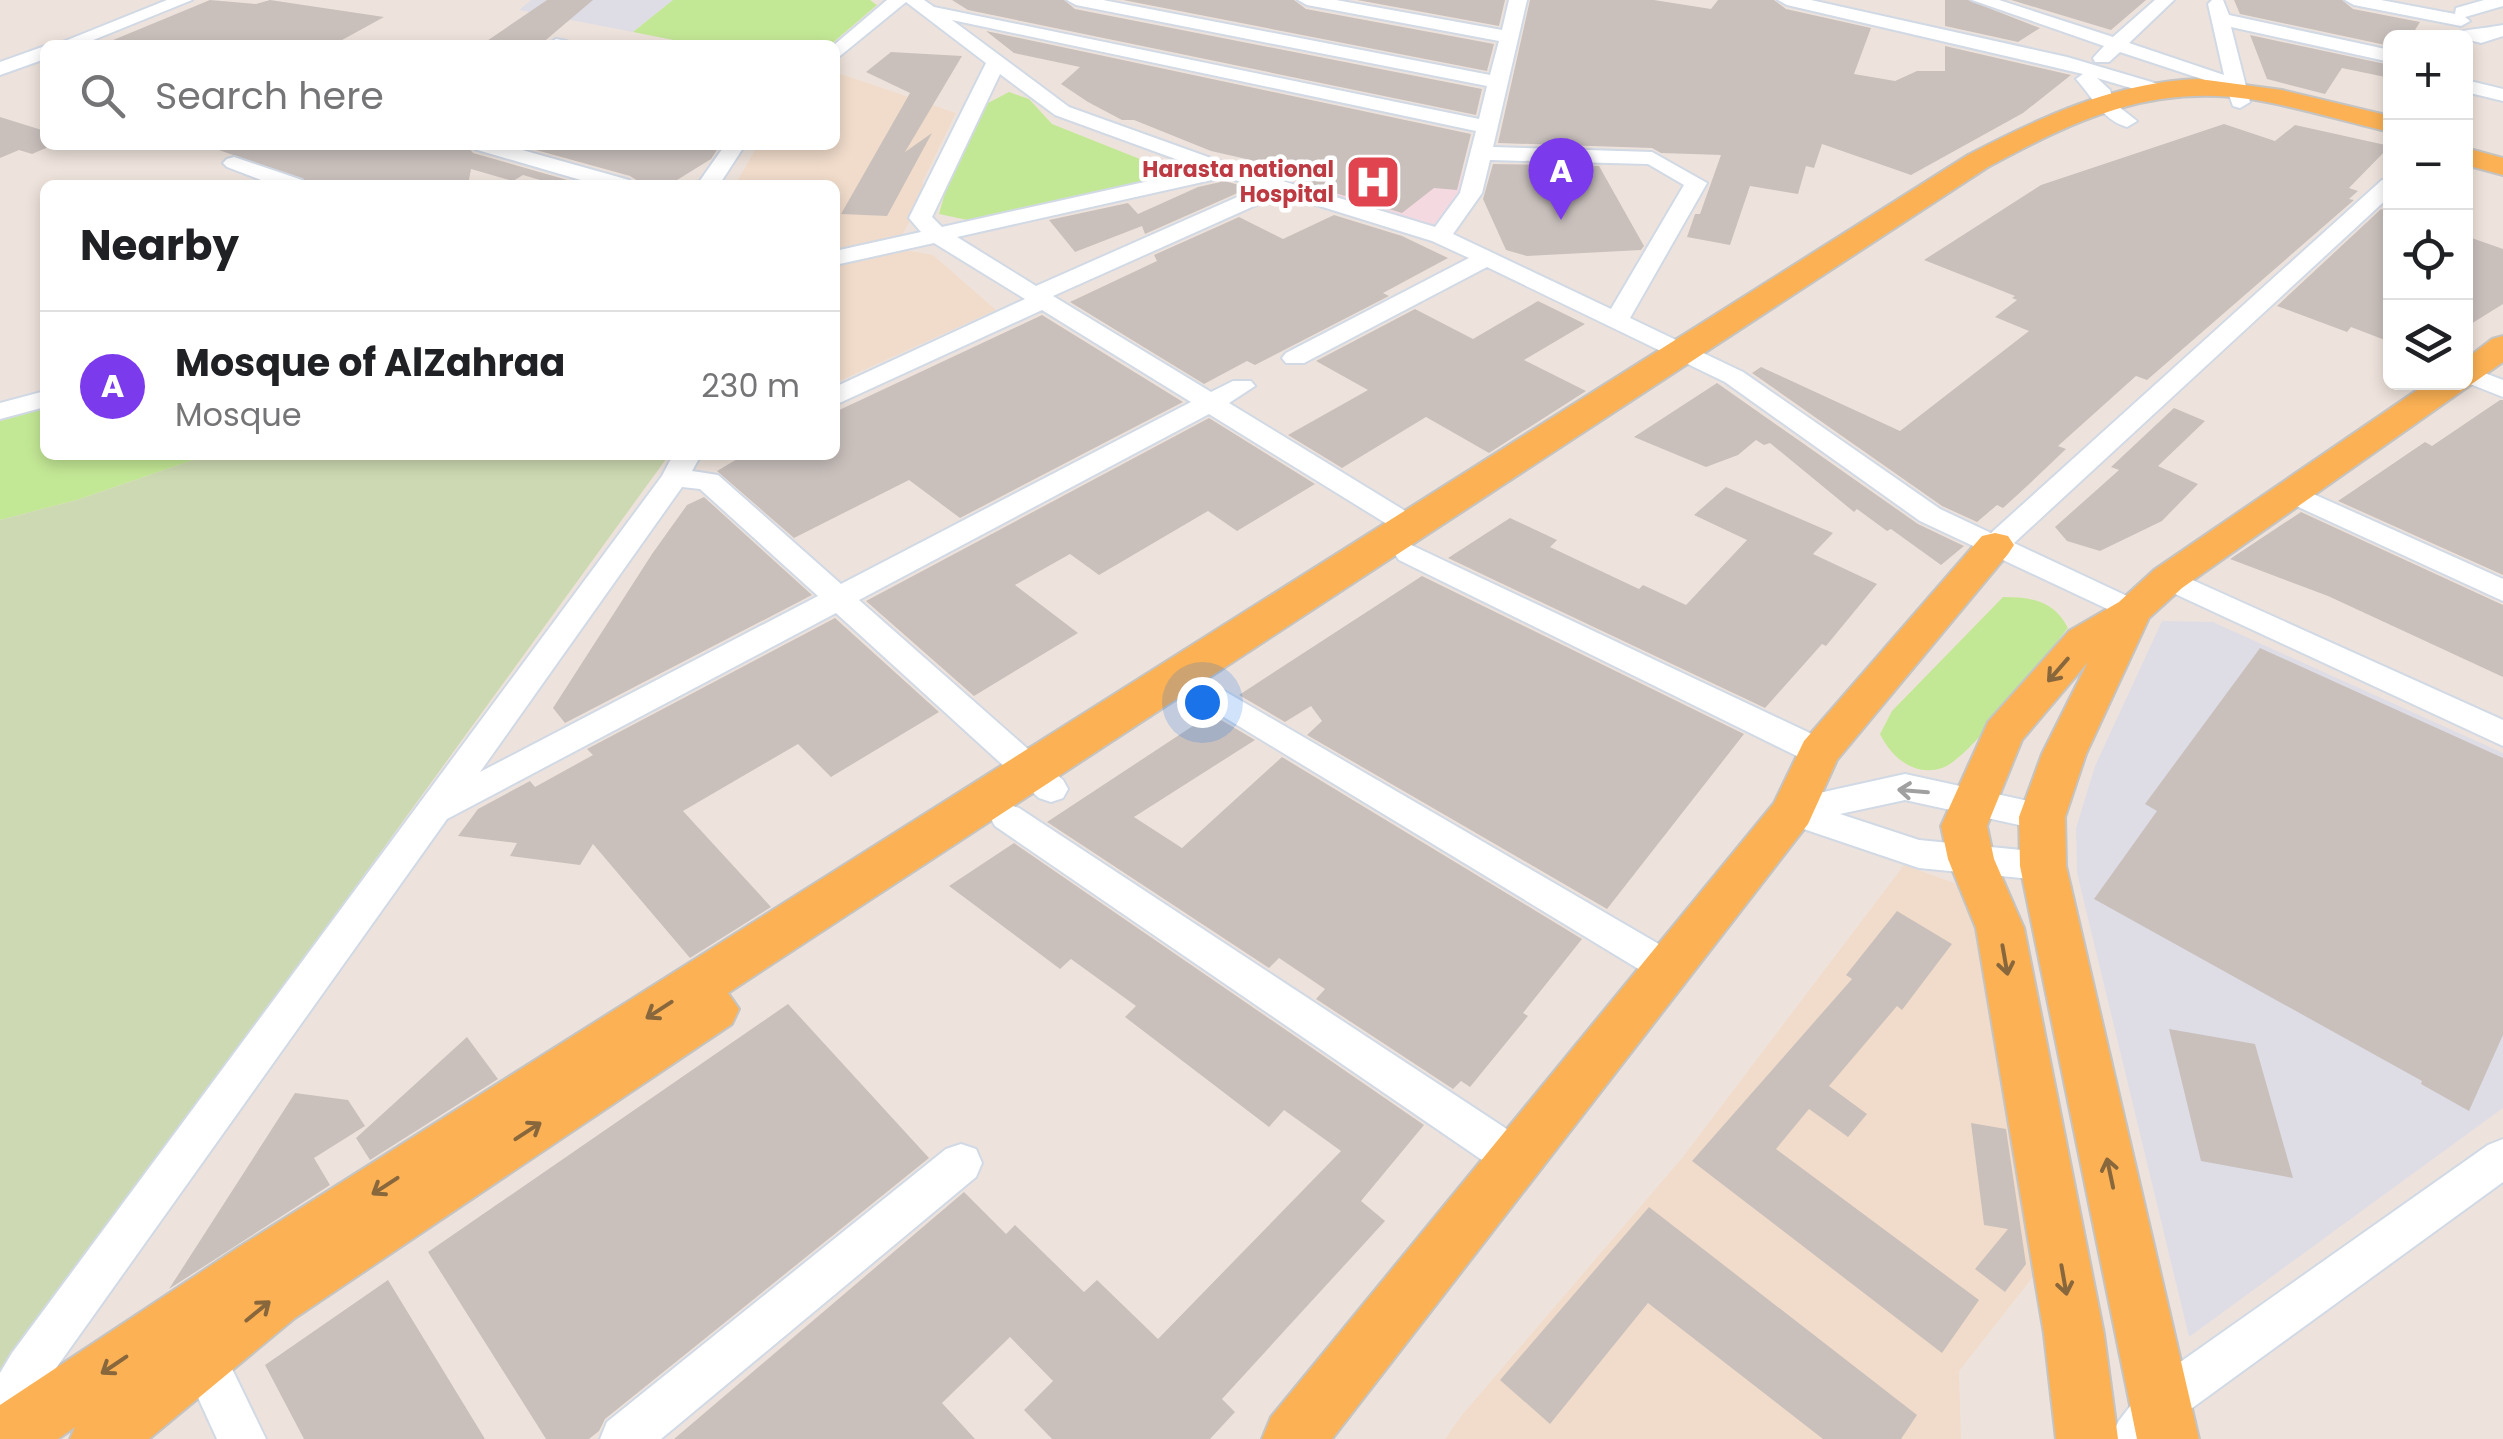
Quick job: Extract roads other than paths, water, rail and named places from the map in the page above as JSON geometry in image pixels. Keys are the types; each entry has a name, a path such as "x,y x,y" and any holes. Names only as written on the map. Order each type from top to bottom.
{"main road":[{"path":"4,1439 273,1258 1041,780 1690,358 1978,161 2044,126 2108,99 2158,90 2240,97 2383,123"},
{"path":"2108,99 2205,106 2240,97 2383,134"},
{"path":"2473,145 2503,152"},
{"path":"2473,158 2503,167"},
{"path":"2473,369 2503,346"},
{"path":"2087,1439 2074,1334 2000,928 1970,859 1964,826 1972,800 2004,733 2083,641 2440,390"},
{"path":"101,1439 274,1298 1007,817 1041,780 1202,689 1410,540"},
{"path":"1294,1439 1792,812 1819,752 1995,545"},
{"path":"2150,595 2064,754 2042,842 2155,1427"}],"street":[{"path":"77,40 184,0"},
{"path":"840,50 898,0"},
{"path":"1076,0 1498,82"},
{"path":"1307,0 1509,38"},
{"path":"1440,236 1470,193 1518,0"},
{"path":"1787,0 2068,64 2108,99"},
{"path":"1980,0 2210,75 2240,97"},
{"path":"2108,99 2114,45 2165,0"},
{"path":"2354,0 2461,21 2481,37 2503,42"},
{"path":"2461,21 2503,0"},
{"path":"920,5 1487,127"},
{"path":"920,5 1062,111 1226,170 1440,236 1734,377 1930,515 1995,545 2150,595 2503,734"},
{"path":"2240,97 2218,10 2383,54"},
{"path":"2481,37 2503,30"},
{"path":"0,69 40,54"},
{"path":"996,62 920,218 936,235 1210,403 1410,540 1819,752"},
{"path":"2068,64 2108,99"},
{"path":"2473,88 2503,95"},
{"path":"2108,99 2158,90"},
{"path":"498,150 604,180"},
{"path":"711,180 732,150"},
{"path":"1480,153 1652,158 1696,184 1616,322"},
{"path":"234,163 280,180"},
{"path":"840,257 1226,170"},
{"path":"1043,300 1040,293 1278,187"},
{"path":"1995,545 2383,191"},
{"path":"1295,358 1486,259"},
{"path":"840,395 1043,300"},
{"path":"2473,377 2503,388"},
{"path":"432,812 1242,386"},
{"path":"0,411 40,400"},
{"path":"0,1417 28,1369 688,464 1041,780"},
{"path":"2291,492 2503,592"},
{"path":"1202,689 1668,968"},
{"path":"1792,812 1904,787 1972,800 2042,842"},
{"path":"1792,812 1919,854 1970,859 2042,842"},
{"path":"1007,817 1516,1160"},
{"path":"2155,1427 2503,1158"},
{"path":"624,1439 960,1162"},
{"path":"202,1356 242,1439"}],"place":[{"name":"Harasta national Hospital","path":"1373,182"},
{"name":"Mosque of AlZahraa","path":"1561,220"}]}
